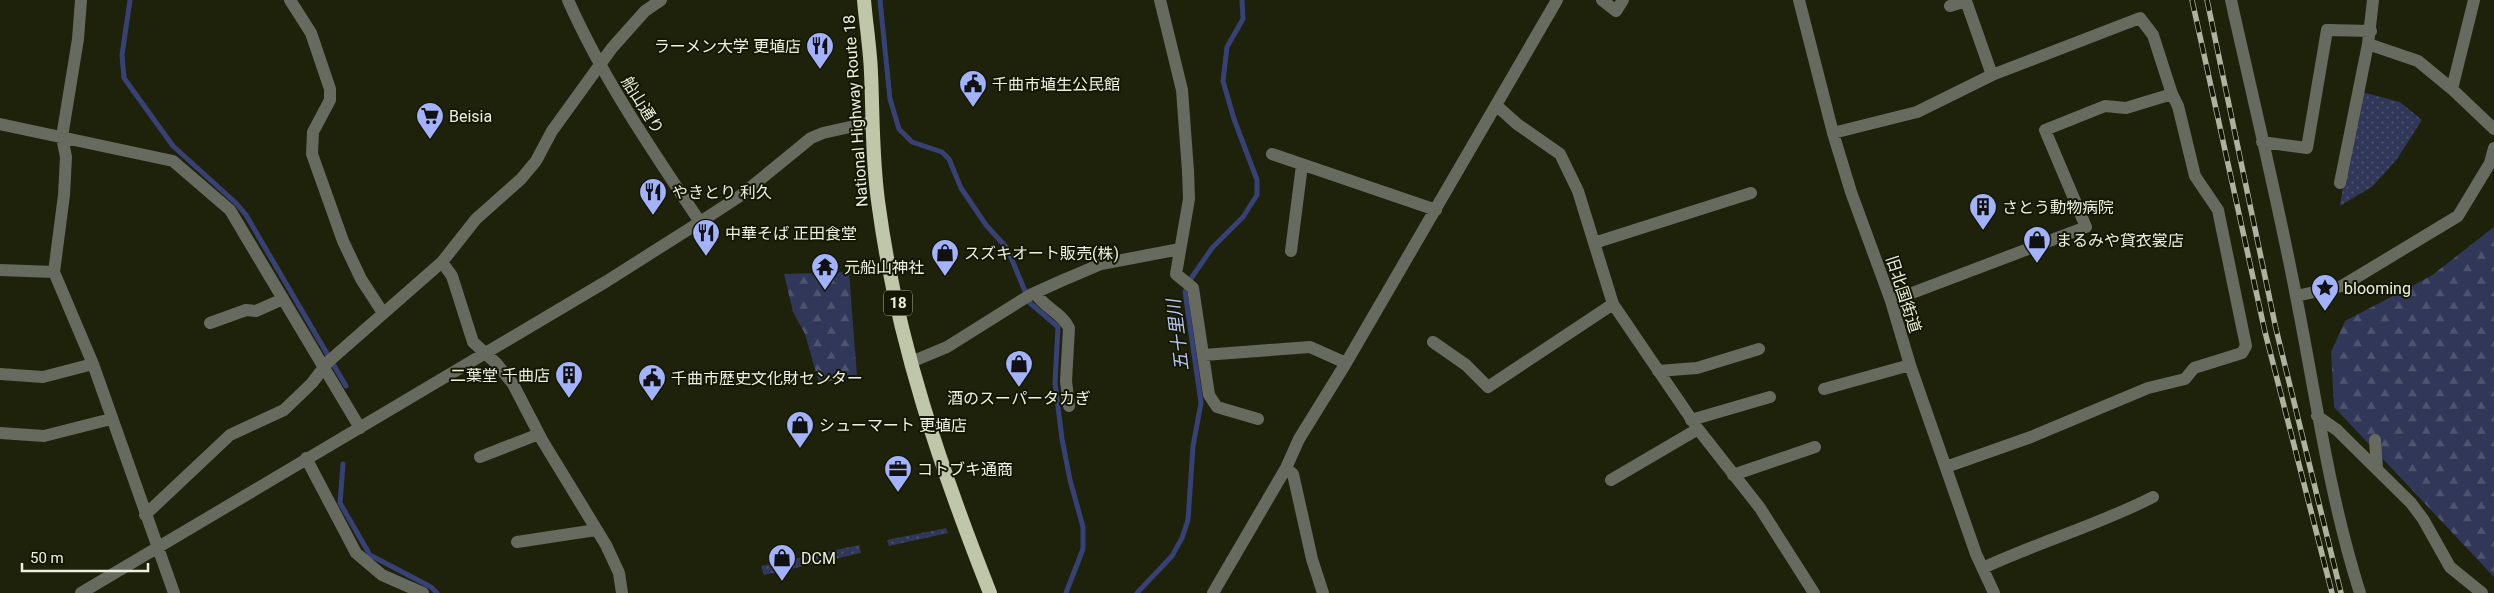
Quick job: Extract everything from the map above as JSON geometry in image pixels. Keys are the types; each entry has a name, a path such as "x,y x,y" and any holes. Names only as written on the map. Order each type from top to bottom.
{"highway":[{"name":"National Highway Route 18","path":"864,0 871,72 872,122 879,208 911,362 940,461 990,593"}],"street":[{"path":"82,0 78,39 62,137 66,158 64,195 54,272 92,364 174,593"},
{"path":"290,0 311,33 330,89 330,100 313,132 312,154 343,240 361,279 383,313"},
{"name":"船山通り","path":"568,0 600,65 640,131 700,222"},
{"path":"145,515 230,435 284,410 312,383 329,362 442,262 476,219 521,179 536,161 552,131 600,65 644,11 661,0"},
{"path":"1160,0 1182,99 1189,199 1176,274 1188,285 1204,355 1209,395 1217,407 1258,419"},
{"path":"1213,593 1286,468 1299,439 1436,210 1557,0"},
{"path":"1602,0 1616,11 1623,0"},
{"name":"旧北国街道","path":"1799,0 1833,133 1851,192 1891,301 1910,365 1982,568 1994,593"},
{"path":"2231,0 2296,296 2317,416 2350,561 2360,593"},
{"path":"2340,183 2371,30 2373,0"},
{"path":"2452,89 2474,0"},
{"path":"1950,6 1966,1 1992,75"},
{"path":"1833,133 1917,112 1992,75 2140,18 2152,35 2172,94 2178,106 2195,176 2218,210 2246,346 2242,353 2194,368 2185,379 2148,388 2030,437 1946,467"},
{"path":"2262,142 2307,148 2327,30 2371,30"},
{"path":"2368,44 2418,61 2452,89 2494,129"},
{"path":"1891,301 2086,227 2045,130 2105,106 2126,108 2172,94"},
{"path":"1497,106 1517,124 1560,154 1578,191 1613,304 1695,425 1760,508 1814,593"},
{"path":"80,593 484,354 700,222 740,196 811,138 823,133 872,122"},
{"path":"0,124 174,162 230,210 283,299 329,362 360,428"},
{"path":"2296,296 2342,286 2458,216 2490,163 2494,148"},
{"path":"1272,154 1436,210"},
{"path":"1291,251 1302,164"},
{"path":"1594,243 1751,193"},
{"path":"911,362 946,347 1030,296 1101,264 1180,249"},
{"path":"442,262 452,276 473,342 497,364 513,384 539,434 619,572 622,593"},
{"path":"0,270 54,272"},
{"path":"1030,296 1066,321 1069,328 1066,381 1069,406"},
{"path":"210,323 246,310 256,311 283,299"},
{"path":"1433,342 1466,365 1488,387 1613,304"},
{"path":"1204,355 1310,347 1346,363"},
{"path":"1658,371 1697,368 1759,349"},
{"path":"0,374 43,376 92,364"},
{"path":"1824,389 1910,365"},
{"path":"1611,480 1695,425 1770,397"},
{"path":"2317,416 2337,430 2411,503 2423,519 2450,567 2482,593"},
{"path":"0,433 44,436 111,419"},
{"path":"480,457 539,434"},
{"path":"2375,440 2377,470"},
{"path":"1733,475 1815,447"},
{"path":"306,458 356,553 382,575 423,593"},
{"path":"1286,468 1293,474 1312,559 1323,593"},
{"path":"1982,568 2037,545 2116,516 2153,496"},
{"path":"517,542 596,530"}],"green space":[{"path":"2358,91 2400,102 2422,120 2397,159 2373,186 2340,206"},
{"path":"2494,227 2494,577 2334,407 2331,352 2345,321 2431,276"},
{"path":"849,272 857,376 819,383 805,334 793,312 784,274"},
{"path":"946,528 948,533 889,546 887,540"},
{"path":"859,545 861,553 764,575 761,566"}],"waterway":[{"path":"130,0 122,55 124,78 173,146 236,203 246,215 346,386"},
{"path":"880,0 890,99 899,129 912,142 942,152 949,159 961,188 986,225 1007,248 1030,303 1058,327 1055,383 1062,439 1070,480 1083,527 1083,549 1066,593"},
{"name":"五十里川","path":"1137,593 1172,556 1182,538 1188,520 1193,446 1201,403 1185,292 1192,277 1212,248 1243,217 1257,195 1257,180 1234,119 1223,81 1227,47 1243,19 1242,0"},
{"path":"343,464 340,503 370,555 431,587 437,593"}],"railway":[{"path":"2192,0 2265,332 2332,593"},
{"path":"2207,0 2276,329 2341,593"}],"place":[{"name":"ラーメン大学 更埴店","path":"820,70"},
{"name":"千曲市埴生公民館","path":"973,108"},
{"name":"Beisia","path":"430,140"},
{"name":"やきとり 利久","path":"653,216"},
{"name":"さとう動物病院","path":"1983,231"},
{"name":"中華そば 正田食堂","path":"706,257"},
{"name":"まるみや貸衣裳店","path":"2037,264"},
{"name":"スズキオート販売(株)","path":"945,277"},
{"name":"元船山神社","path":"825,291"},
{"name":"blooming","path":"2325,312"},
{"name":"酒のスーパータカぎ","path":"1019,388"},
{"name":"二葉堂 千曲店","path":"569,399"},
{"name":"千曲市歴史文化財センター","path":"652,402"},
{"name":"シューマート 更埴店","path":"800,449"},
{"name":"コトブキ通商","path":"898,493"},
{"name":"DCM","path":"782,582"}]}
